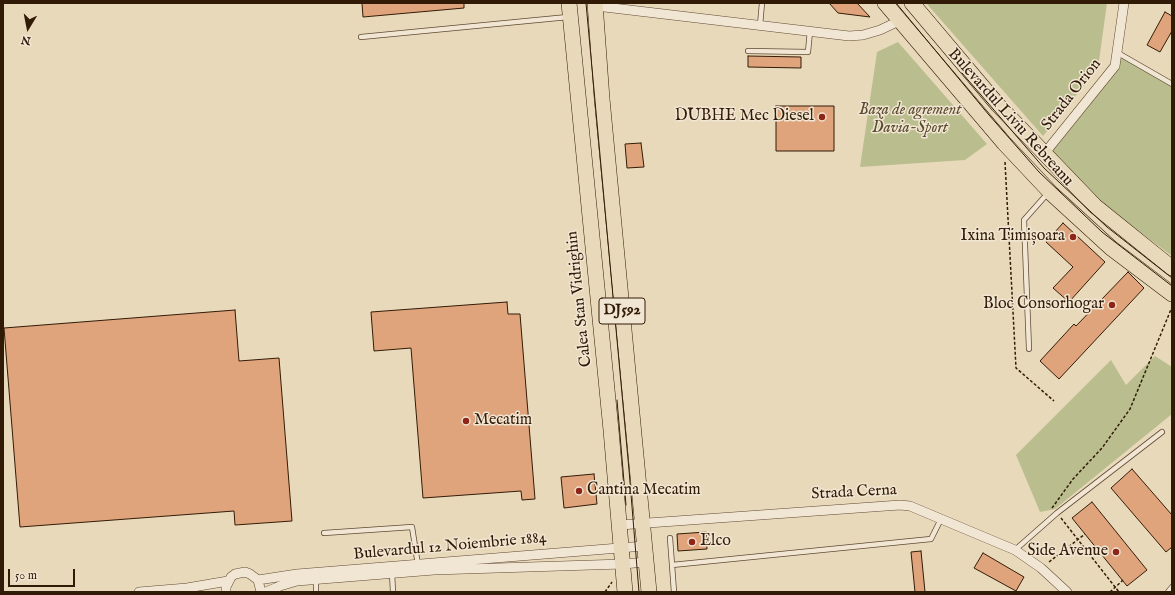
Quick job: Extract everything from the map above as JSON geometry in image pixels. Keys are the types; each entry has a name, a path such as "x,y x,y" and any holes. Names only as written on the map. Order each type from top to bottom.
{"main road":[{"name":"Bulevardul Liviu Rebreanu","path":"885,3 1004,143 1050,192 1111,248 1172,294"},
{"name":"Bulevardul Liviu Rebreanu","path":"912,3 998,105 1095,206 1172,268"},
{"name":"DJ592","path":"596,5 602,92 649,592"},
{"name":"Calea Stan Vidrighin","path":"569,10 620,525 625,592"}],"street":[{"name":"Strada Orion","path":"1044,154 1115,66 1124,3"},
{"path":"596,5 849,36 863,35 880,30 901,20"},
{"name":"Strada Cerna","path":"620,525 900,505 910,506 1015,550 1041,568 1068,592"},
{"name":"Bulevardul 12 Noiembrie 1884","path":"258,580 297,574 644,546"},
{"name":"Bulevardul 12 Noiembrie 1884","path":"266,592 280,586 316,579 434,570 646,562"},
{"path":"226,592 228,581 235,574 245,572 254,576 258,580 261,592"},
{"path":"139,592 187,588 228,581"},
{"path":"187,588 206,592"}],"lane":[{"path":"760,25 762,3"},
{"path":"361,36 569,10"},
{"path":"748,51 808,52 810,31"},
{"path":"1118,53 1172,84"},
{"path":"1029,349 1024,220 1050,192"},
{"path":"1015,550 1057,513 1162,432"},
{"path":"672,565 930,539 941,520"},
{"path":"324,533 412,527 418,565"},
{"path":"670,538 674,592"},
{"path":"392,574 393,592"},
{"path":"316,579 316,592"},
{"path":"1168,592 1172,587"}],"path":[{"path":"1004,143 1016,368 1054,401"},
{"path":"1051,509 1073,479 1102,448 1130,409 1172,307"},
{"path":"1057,513 1119,592"},
{"path":"1041,568 1084,534"},
{"path":"1110,592 1122,580"},
{"path":"604,592 613,581"}],"green space":[{"path":"926,3 1107,3 1098,68 1043,136"},
{"name":"Baza de agrement Davia-Sport","path":"898,42 987,144 965,160 860,167 877,52"},
{"path":"1118,53 1172,84 1172,256 1128,223 1044,154"},
{"path":"1155,356 1172,367 1172,414 1055,509 1040,512 1016,455 1111,360 1126,385"}],"building":[{"path":"362,3 464,3 464,8 363,17"},
{"path":"829,3 857,3 870,17 838,13"},
{"path":"1165,12 1172,16 1172,31 1160,52 1147,45"},
{"path":"748,56 801,57 801,68 748,67"},
{"path":"776,106 834,106 834,151 776,151"},
{"path":"641,143 644,167 627,168 625,144"},
{"path":"1063,223 1105,262 1069,302 1053,288 1073,267 1046,242"},
{"path":"1128,272 1144,288 1059,379 1040,361 1074,324 1076,326"},
{"name":"Mecatim","path":"507,302 508,314 520,314 535,499 522,500 521,491 423,498 411,348 374,351 371,312"},
{"path":"235,310 239,361 279,358 292,521 235,525 234,511 20,527 4,328"},
{"path":"1132,469 1172,515 1172,547 1166,552 1111,488"},
{"name":"Cantina Mecatim","path":"594,474 597,504 564,508 561,477"},
{"name":"Side Avenue","path":"1092,502 1147,570 1127,586 1072,518"},
{"name":"Elco","path":"706,532 707,549 678,551 677,534"},
{"path":"921,551 925,592 915,592 911,552"},
{"path":"983,553 1024,577 1016,591 974,568"}],"tram line":[{"path":"586,3 639,592"},
{"path":"896,3 989,115 1039,172 1102,232 1172,286"},
{"path":"962,73 1044,168 1107,227 1172,278"},
{"path":"617,400 626,505"}],"place":[{"name":"DUBHE Mec Diesel","path":"822,117"},
{"name":"Ixina Timișoara","path":"1073,237"},
{"name":"Bloc Consorhogar","path":"1112,305"},
{"name":"Mecatim","path":"466,421"},
{"name":"Cantina Mecatim","path":"579,491"},
{"name":"Elco","path":"692,542"},
{"name":"Side Avenue","path":"1116,552"}]}
